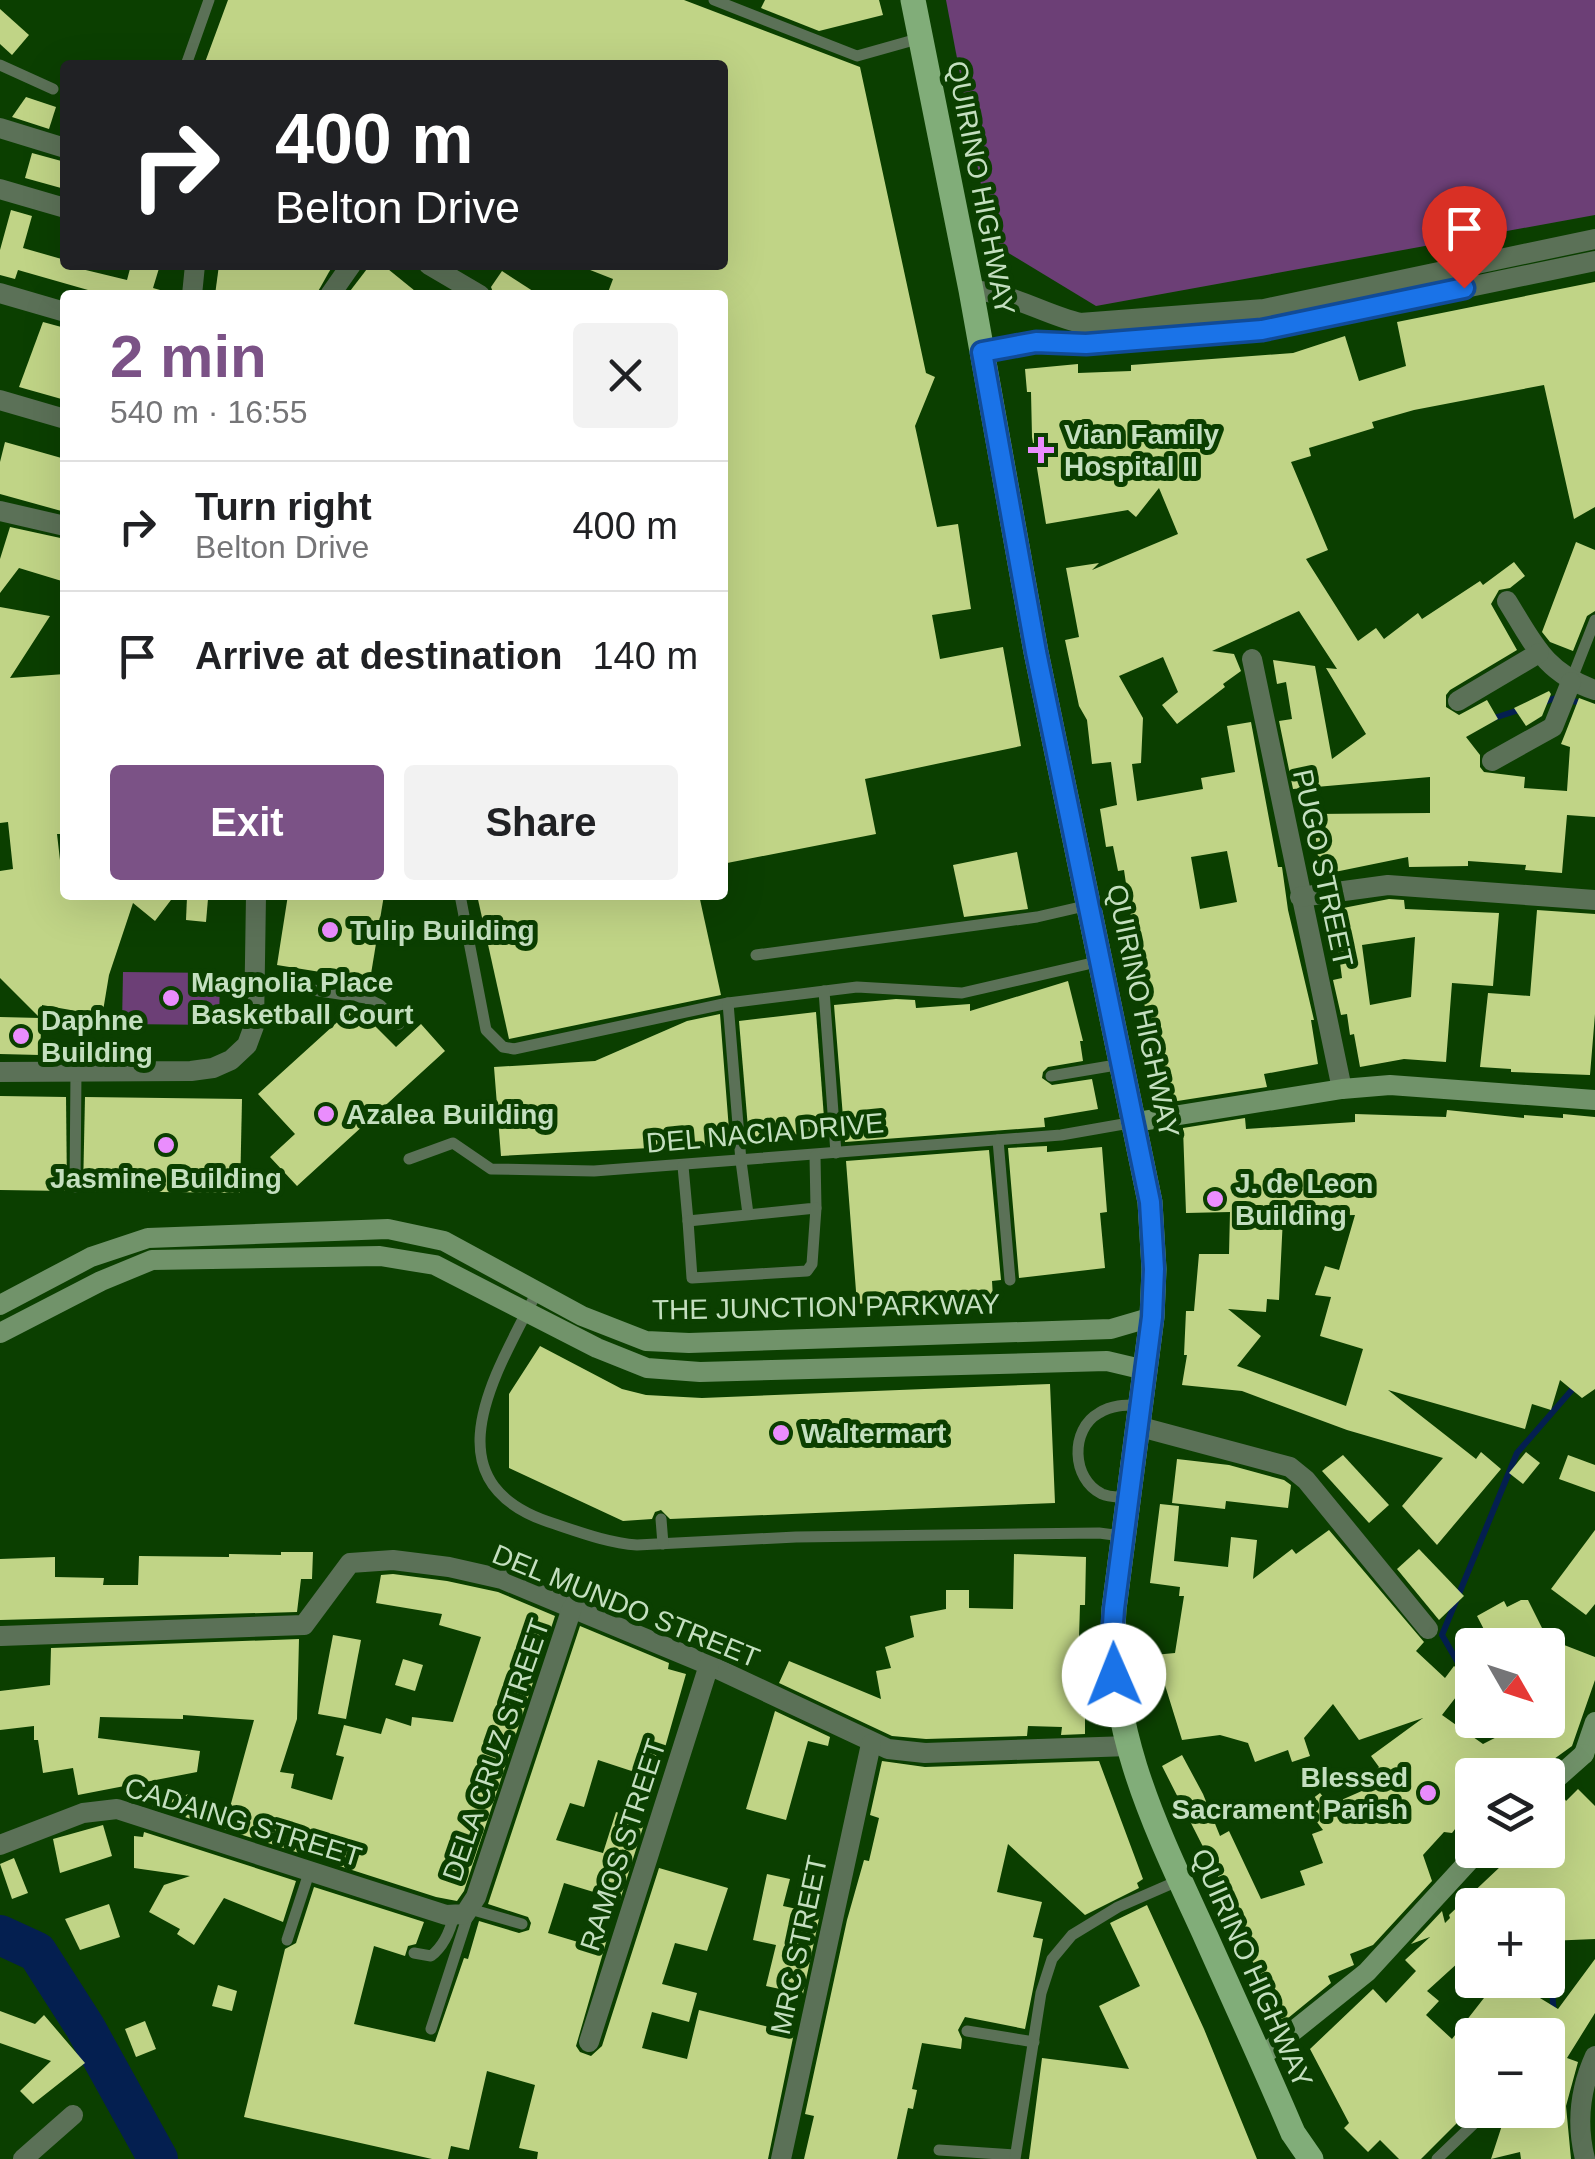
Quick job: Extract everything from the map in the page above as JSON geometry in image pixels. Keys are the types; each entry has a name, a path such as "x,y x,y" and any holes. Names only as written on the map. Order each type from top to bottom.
{"main road":[{"name":"QUIRINO HIGHWAY","path":"913,0 971,290 1036,652 1150,1202 1152,1317 1122,1536 1111,1654 1116,1696 1141,1792 1261,2057 1294,2146 1311,2159"}],"street":[{"path":"0,128 60,146"},
{"path":"0,189 60,207"},
{"path":"982,352 1080,333 1264,309 1595,239"},
{"path":"971,290 1006,296 1038,308 1080,333 1262,330 1595,261"},
{"path":"438,270 472,290"},
{"path":"0,293 60,311"},
{"path":"1324,295 1327,318"},
{"path":"1036,342 1038,308"},
{"path":"0,400 60,418"},
{"path":"0,510 60,525"},
{"path":"1507,601 1550,666 1571,682 1595,690"},
{"path":"1458,701 1539,653"},
{"name":"PUGO STREET","path":"1252,659 1342,1089"},
{"path":"1492,761 1552,727 1571,682"},
{"path":"1300,897 1388,885 1595,900"},
{"path":"0,1072 191,1071 231,1060 247,1046 254,1026 256,900"},
{"path":"1136,1122 1390,1084 1595,1100"},
{"name":"THE JUNCTION PARKWAY","path":"0,1305 91,1257 148,1238 388,1229 444,1241 582,1316 646,1341 689,1343 1110,1328 1152,1317"},
{"path":"435,1266 444,1241"},
{"name":"THE JUNCTION PARKWAY","path":"0,1333 101,1281 152,1260 380,1256 435,1266 596,1348 647,1368 683,1371 1107,1360 1145,1370"},
{"path":"91,1257 101,1281"},
{"path":"1138,1416 1290,1467 1306,1480 1428,1629"},
{"name":"DEL MUNDO STREET","path":"0,1636 304,1625 350,1564 393,1560 502,1579 709,1666 871,1744 925,1753 1129,1746"},
{"name":"DELA CRUZ STREET","path":"462,1912 572,1608"},
{"name":"RAMOS STREET","path":"590,2042 709,1666"},
{"path":"1565,1775 1590,1758 1595,1722"},
{"name":"MRC STREET","path":"782,2159 871,1744"},
{"name":"CADAING STREET","path":"0,1845 84,1814 117,1808 310,1870 462,1912"},
{"path":"1261,2057 1367,1972 1463,1868"},
{"path":"1584,2159 1579,2110 1595,2056"},
{"path":"23,2159 73,2115"}],"lane":[{"path":"188,60 209,0"},
{"path":"714,0 856,56 921,38"},
{"path":"0,65 53,89"},
{"path":"1571,682 1595,620"},
{"path":"461,900 486,1030 503,1047 528,1048 728,1003 856,987 962,992 1101,961"},
{"path":"756,955 1037,917 1089,905"},
{"path":"253,980 366,998 400,1024"},
{"path":"824,991 836,1153"},
{"path":"728,1003 748,1214"},
{"path":"1051,1076 1122,1064"},
{"path":"75,1187 76,1071"},
{"name":"DEL NACIA DRIVE","path":"408,1159 453,1143 491,1169 683,1166 1061,1135 1136,1122"},
{"path":"998,1140 1010,1280"},
{"path":"683,1166 692,1278 807,1271 812,1264 816,1208 815,1156"},
{"path":"688,1221 816,1208"},
{"path":"537,1292 490,1384 478,1443 487,1478 496,1491 532,1517 619,1544 796,1537 1098,1533 1122,1536"},
{"path":"1126,1498 1102,1494 1088,1482 1079,1465 1078,1446 1084,1428 1096,1414 1114,1406 1138,1416"},
{"path":"661,1519 663,1544"},
{"path":"287,1940 310,1870"},
{"path":"939,2150 1015,2157 1041,1993 1052,1959 1072,1935 1118,1908 1180,1880"},
{"path":"462,1912 522,1924"},
{"path":"414,1954 430,1956 438,1952 462,1912"},
{"path":"431,2029 462,1912"},
{"path":"967,2031 1034,2042"},
{"path":"1437,2159 1469,2128"}],"shaded area":[{"path":"946,0 1595,0 1595,215 1096,306 992,243"},
{"name":"Magnolia Place Basketball Court","path":"123,972 220,973 219,1025 122,1024"}],"building":[{"path":"228,0 684,0 860,67 926,373 935,377 915,426 937,527 958,524 971,609 932,615 940,659 1003,647 1021,746 865,779 876,834 728,863 728,290 609,290 613,279 590,270 728,270 728,60 206,60"},
{"path":"765,0 879,0 883,15 819,31 761,8"},
{"path":"0,9 29,35 12,55 0,44"},
{"path":"26,97 56,107 49,129 12,117"},
{"path":"32,153 60,161 60,188 25,178"},
{"path":"11,210 32,216 23,248 60,259 60,270 86,270 127,280 130,270 158,270 153,288 160,290 88,290 18,270 15,279 0,275 0,250"},
{"path":"218,270 330,270 319,290 216,290"},
{"path":"366,270 389,270 414,290 351,290"},
{"path":"502,271 531,290 492,290"},
{"path":"1595,282 1595,507 1574,519 1544,385 1372,422 1374,428 1309,448 1311,456 1291,462 1328,550 1306,559 1358,641 1376,628 1384,639 1418,613 1422,619 1480,581 1483,585 1514,562 1525,576 1510,588 1499,590 1491,604 1517,650 1450,690 1446,707 1459,715 1487,700 1498,719 1466,737 1480,755 1484,772 1525,777 1524,788 1567,791 1570,747 1561,744 1579,698 1595,704 1595,817 1567,815 1562,873 1525,870 1526,865 1468,861 1468,866 1409,867 1408,857 1320,875 1313,814 1430,813 1430,777 1293,789 1279,721 1292,719 1286,682 1277,684 1273,660 1315,666 1332,759 1366,734 1326,668 1337,669 1299,611 1212,651 1234,654 1241,671 1177,724 1162,705 1178,692 1163,657 1119,676 1143,718 1141,763 1132,764 1137,801 1203,789 1201,778 1235,772 1227,726 1251,722 1278,867 1282,867 1314,1020 1318,1064 1264,1074 1267,1087 1171,1102 1162,1052 1155,1054 1143,998 1124,870 1118,871 1113,846 1106,847 1100,809 1117,805 1111,762 1092,764 1087,720 1079,706 1065,640 1079,637 1066,568 1099,563 1092,570 1178,534 1159,488 1136,517 1128,510 1046,524 1025,369 1078,364 1078,373 1131,371 1131,365 1293,353 1345,336 1359,381 1406,366 1397,322","holes":["1227,851 1237,902 1200,909 1191,857"]},
{"path":"43,322 60,327 60,399 19,387"},
{"path":"5,442 60,458 60,511 0,494 0,462"},
{"path":"10,527 60,538 60,580 19,568 0,593 0,559"},
{"path":"1576,542 1595,550 1595,611 1587,616 1573,651 1550,642 1542,632"},
{"path":"0,607 50,616 10,678 60,674 60,900 171,900 155,921 133,903 109,975 101,1023 81,1020 82,1012 42,1005 40,1055 0,1054 0,1017 40,1018 0,978 0,871 13,869 8,822 0,823"},
{"path":"1549,691 1542,716 1526,726 1514,708"},
{"path":"1017,852 1028,909 964,917 953,865"},
{"path":"1389,899 1404,900 1405,909 1499,913 1493,986 1452,983 1446,1062 1404,1059 1360,1067 1354,1034 1350,1035 1347,1014 1341,1015 1333,980 1342,978 1333,910","holes":["1415,937 1411,997 1370,1005 1362,945"]},
{"path":"187,900 208,900 206,922 186,920"},
{"name":"Tulip Building","path":"287,900 383,900 370,980 277,965"},
{"path":"478,900 700,900 721,995 509,1039"},
{"path":"1537,910 1595,914 1595,1014 1590,1075 1480,1067 1488,993 1530,996"},
{"path":"1068,981 1083,1041 1083,1061 1048,1067 1042,1078 1052,1085 1092,1079 1098,1109 1044,1118 1045,1127 845,1142 834,1005 896,999 915,1000 916,1008 970,1004 970,1011"},
{"name":"Azalea Building","path":"355,1006 396,1047 421,1024 445,1051 297,1186 270,1157 295,1134 258,1094"},
{"path":"816,1012 825,1131 749,1140 739,1021"},
{"path":"720,1014 730,1143 650,1153 650,1148 501,1156 494,1067 595,1061 687,1021"},
{"path":"0,1096 66,1097 67,1191 0,1190"},
{"name":"Jasmine Building","path":"85,1097 242,1099 240,1193 83,1191"},
{"path":"1447,1110 1524,1118 1563,1118 1563,1114 1595,1117 1595,1389 1582,1398 1560,1380 1551,1410 1532,1404 1525,1429 1388,1390 1476,1459 1481,1452 1501,1469 1437,1545 1402,1506 1443,1458 1347,1430 1242,1391 1182,1385 1187,1355 1186,1311 1194,1311 1199,1254 1229,1254 1230,1212 1186,1213 1183,1128 1245,1118 1246,1129 1355,1122 1355,1114 1446,1117","holes":["1355,1215 1339,1270 1325,1266 1315,1295 1331,1297 1320,1336 1363,1349 1346,1406 1237,1366 1261,1336 1228,1309 1266,1312 1267,1299 1279,1300 1283,1217"]},
{"path":"1047,1146 1047,1152 1102,1147 1107,1212 1100,1213 1105,1268 1019,1278 1008,1148"},
{"path":"989,1150 1001,1280 992,1281 993,1298 857,1304 846,1161"},
{"name":"Waltermart","path":"540,1346 622,1389 646,1395 702,1398 1050,1384 1055,1503 670,1519 661,1510 652,1519 623,1521 509,1468 509,1394"},
{"path":"1526,1452 1540,1463 1523,1484 1509,1473"},
{"path":"1343,1455 1389,1505 1369,1523 1322,1471"},
{"path":"1568,1455 1595,1465 1595,1492 1559,1479"},
{"path":"1177,1459 1229,1465 1284,1480 1291,1485 1288,1508 1226,1501 1225,1509 1172,1503"},
{"path":"1160,1504 1179,1506 1174,1561 1228,1567 1231,1537 1257,1540 1253,1579 1292,1549 1296,1554 1329,1530 1424,1642 1416,1651 1445,1678 1455,1667 1455,1698 1442,1715 1455,1724 1455,1738 1475,1738 1483,1744 1495,1738 1565,1738 1565,1645 1595,1657 1595,1680 1572,1746 1555,1758 1455,1758 1455,1829 1452,1833 1444,1832 1423,1855 1432,1881 1373,1945 1350,1954 1354,1965 1328,1976 1331,1983 1282,2023 1251,1958 1258,1955 1162,1766 1182,1755 1220,1836 1229,1831 1261,1899 1305,1885 1300,1871 1323,1863 1312,1834 1323,1830 1304,1805 1320,1793 1330,1805 1380,1783 1376,1771 1379,1767 1371,1756 1423,1718 1359,1740 1333,1704 1304,1738 1310,1756 1292,1762 1288,1750 1255,1762 1248,1743 1220,1735 1182,1740 1164,1682 1144,1683 1143,1656 1175,1653 1184,1596 1179,1596 1180,1587 1150,1583"},
{"path":"1595,1530 1595,1604 1586,1615 1551,1589"},
{"path":"1419,1549 1464,1596 1439,1620 1397,1569"},
{"path":"313,1552 312,1579 301,1579 297,1612 0,1620 0,1559 55,1557 55,1577 104,1578 103,1585 138,1585 139,1556 229,1557"},
{"path":"1014,1554 1086,1557 1085,1605 1080,1605 1077,1702 1080,1715 1085,1715 1085,1734 1061,1735 1062,1727 1028,1726 1027,1736 892,1736 779,1683 789,1661 881,1699 876,1671 891,1668 885,1647 914,1637 910,1616 946,1609 946,1590 969,1590 969,1608 1013,1609"},
{"path":"381,1575 498,1592 555,1616 464,1891 457,1901 224,1829 254,1720 183,1715 183,1719 100,1717 98,1738 200,1751 197,1772 78,1795 73,1768 43,1773 34,1726 0,1730 0,1691 50,1685 51,1648 299,1639 297,1719 280,1772 294,1774 291,1788 332,1800 344,1757 336,1755 344,1725 381,1734 386,1718 411,1726 412,1717 453,1722 481,1637 439,1625 442,1614 376,1603"},
{"path":"1528,1600 1542,1628 1483,1628 1477,1616 1504,1601 1507,1607"},
{"path":"580,1626 669,1663 668,1669 686,1674 656,1779 598,1760 584,1807 570,1803 556,1840 603,1853 616,1812 645,1821 620,1900 564,1883 548,1933 588,1945 592,1935 607,1939 576,2046 591,2056 602,2046 659,1868 728,1888 707,1951 675,1943 662,1984 697,1993 689,2022 652,2012 642,2048 687,2059 699,2010 794,2033 768,2159 537,2159 538,2152 519,2148 535,2085 487,2071 469,2150 451,2146 448,2159 432,2159 244,2117 285,1949 296,1943 314,1887 424,1922 416,1944 408,1946 405,1956 374,1946 354,2024 435,2042 479,1921 519,1933 529,1930 528,1917 488,1904"},
{"path":"333,1635 361,1640 346,1719 318,1714"},
{"path":"403,1659 423,1665 415,1691 395,1685"},
{"path":"775,1711 830,1737 828,1746 808,1741 786,1820 746,1809"},
{"path":"882,1761 925,1767 1099,1761 1143,1879 1137,1883 1139,1888 1085,1915 1008,1844 997,1892 1042,1902 1033,1937 1043,1939 1025,2029 965,2017 958,2030 961,2049 922,2043 912,2089 917,2090 913,2109 908,2108 897,2159 804,2159 814,2116 805,2114 847,1920 864,1860 869,1861 879,1818 870,1815"},
{"path":"1578,1789 1595,1806 1595,1939 1565,1940 1565,1888 1478,1888 1499,1868 1565,1868 1566,1801"},
{"path":"195,1792 191,1819 152,1806"},
{"path":"103,1825 112,1856 60,1873 53,1839"},
{"path":"144,1832 296,1881 283,1922 224,1898 194,1945 177,1934 180,1929 149,1912 164,1885 190,1876 134,1868 134,1836 143,1837"},
{"path":"14,1858 28,1893 12,1899 0,1864"},
{"path":"767,1874 790,1879 783,1906 820,1914 803,1994 766,1986 776,1945 753,1940"},
{"path":"109,1904 120,1937 80,1950 65,1919"},
{"path":"1147,1905 1204,2029 1257,2159 1029,2159 1042,2058 1129,2069 1099,2006 1140,1986 1110,1923"},
{"path":"1455,1909 1455,1966 1427,1991 1439,2001 1426,2015 1452,2039 1455,2035 1455,2125 1421,2159 1399,2159 1380,2140 1368,2152 1344,2128 1349,2123 1310,2049 1373,1989 1386,2003 1416,1971 1405,1960 1430,1937 1411,1944 1442,1911 1445,1923"},
{"path":"1595,1959 1595,2013 1567,2058 1578,2062 1566,2106 1571,2159 1521,2159 1520,2152 1491,2159 1501,2128 1565,2128 1565,2018 1468,2018 1484,1998 1540,1998 1558,2009"},
{"path":"218,1985 237,1991 232,2011 212,2006"},
{"path":"0,2011 35,2024 44,2015 85,2063 33,2104 20,2091 51,2061 0,2043"},
{"path":"145,2021 156,2049 136,2057 125,2029"}],"waterway":[{"path":"1544,702 1559,697 1595,707"},
{"path":"1491,719 1522,709"},
{"path":"1455,1658 1442,1635 1517,1453 1577,1384"},
{"path":"0,1935 37,1952 85,2027 158,2159"},
{"path":"1553,1998 1554,2015"}],"place":[{"name":"Vian Family Hospital II","path":"1041,450"},
{"name":"Tulip Building","path":"330,930"},
{"name":"Magnolia Place Basketball Court","path":"171,998"},
{"name":"Daphne Building","path":"21,1036"},
{"name":"Azalea Building","path":"326,1114"},
{"name":"Jasmine Building","path":"166,1145"},
{"name":"J. de Leon Building","path":"1215,1199"},
{"name":"Waltermart","path":"781,1433"},
{"name":"Blessed Sacrament Parish","path":"1428,1793"}],"route":[{"path":"1114,1675 1114,1609 1152,1317 1150,1202 1036,652 982,352 1019,343 1086,344 1262,330 1464,288"}]}
